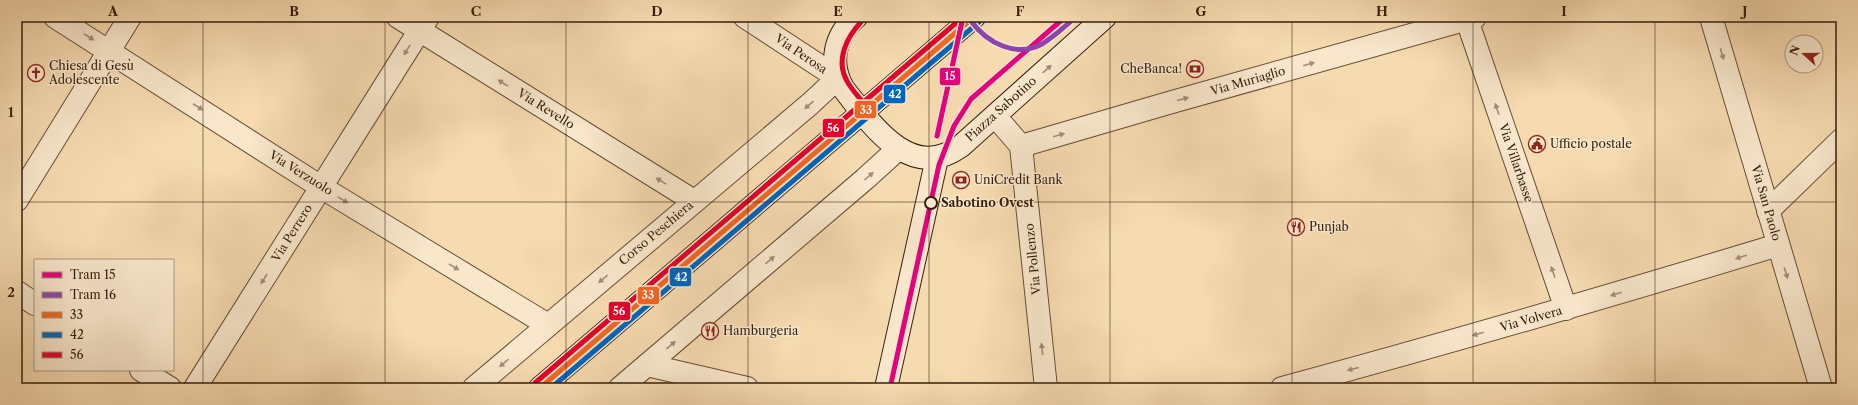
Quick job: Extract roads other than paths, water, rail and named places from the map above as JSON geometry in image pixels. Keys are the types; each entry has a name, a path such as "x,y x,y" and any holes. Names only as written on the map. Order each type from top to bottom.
{"street":[{"name":"Via Verzuolo","path":"55,17 321,187 548,325"},
{"path":"17,200 130,17"},
{"name":"Via Revello","path":"398,17 423,24 694,201"},
{"name":"Via Perosa","path":"745,17 838,78"},
{"path":"856,17 843,32 838,43 835,65 838,78 843,88 889,142 898,149 919,156 937,158 886,388"},
{"path":"540,388 974,17"},
{"name":"Piazza Sabotino","path":"937,158 952,152 995,116 1104,17"},
{"name":"Via San Paolo","path":"1711,17 1822,388"},
{"name":"Via Muriaglio","path":"1021,146 1469,18"},
{"name":"Via Villarbasse","path":"1469,18 1566,309"},
{"name":"Via Perrero","path":"195,388 423,24"},
{"name":"Corso Peschiera","path":"474,388 810,104 838,78"},
{"path":"995,116 1021,146"},
{"path":"1768,211 1841,140"},
{"name":"Via Pollenzo","path":"1021,146 1046,388"},
{"path":"620,388 865,180 898,149"},
{"name":"Via Volvera","path":"1282,388 1304,385 1566,309 1778,245"},
{"path":"17,292 34,303"},
{"path":"647,365 747,388"},
{"path":"143,371 170,388"}],"tram line":[{"name":"15","path":"937,136 963,17"},
{"name":"15","path":"890,388 939,165 954,126 971,99 1065,17"},
{"name":"16","path":"971,21 985,36 994,42 1012,49 1032,48 1042,44 1053,37 1070,22"}],"place":[{"name":"CheBanca!","path":"1195,69"},
{"name":"Chiesa di Gesù Adolescente","path":"36,73"},
{"name":"Ufficio postale","path":"1537,144"},
{"name":"UniCredit Bank","path":"961,180"},
{"name":"Sabotino Ovest","path":"931,203"},
{"name":"Punjab","path":"1296,227"},
{"name":"Hamburgeria","path":"710,331"}]}
